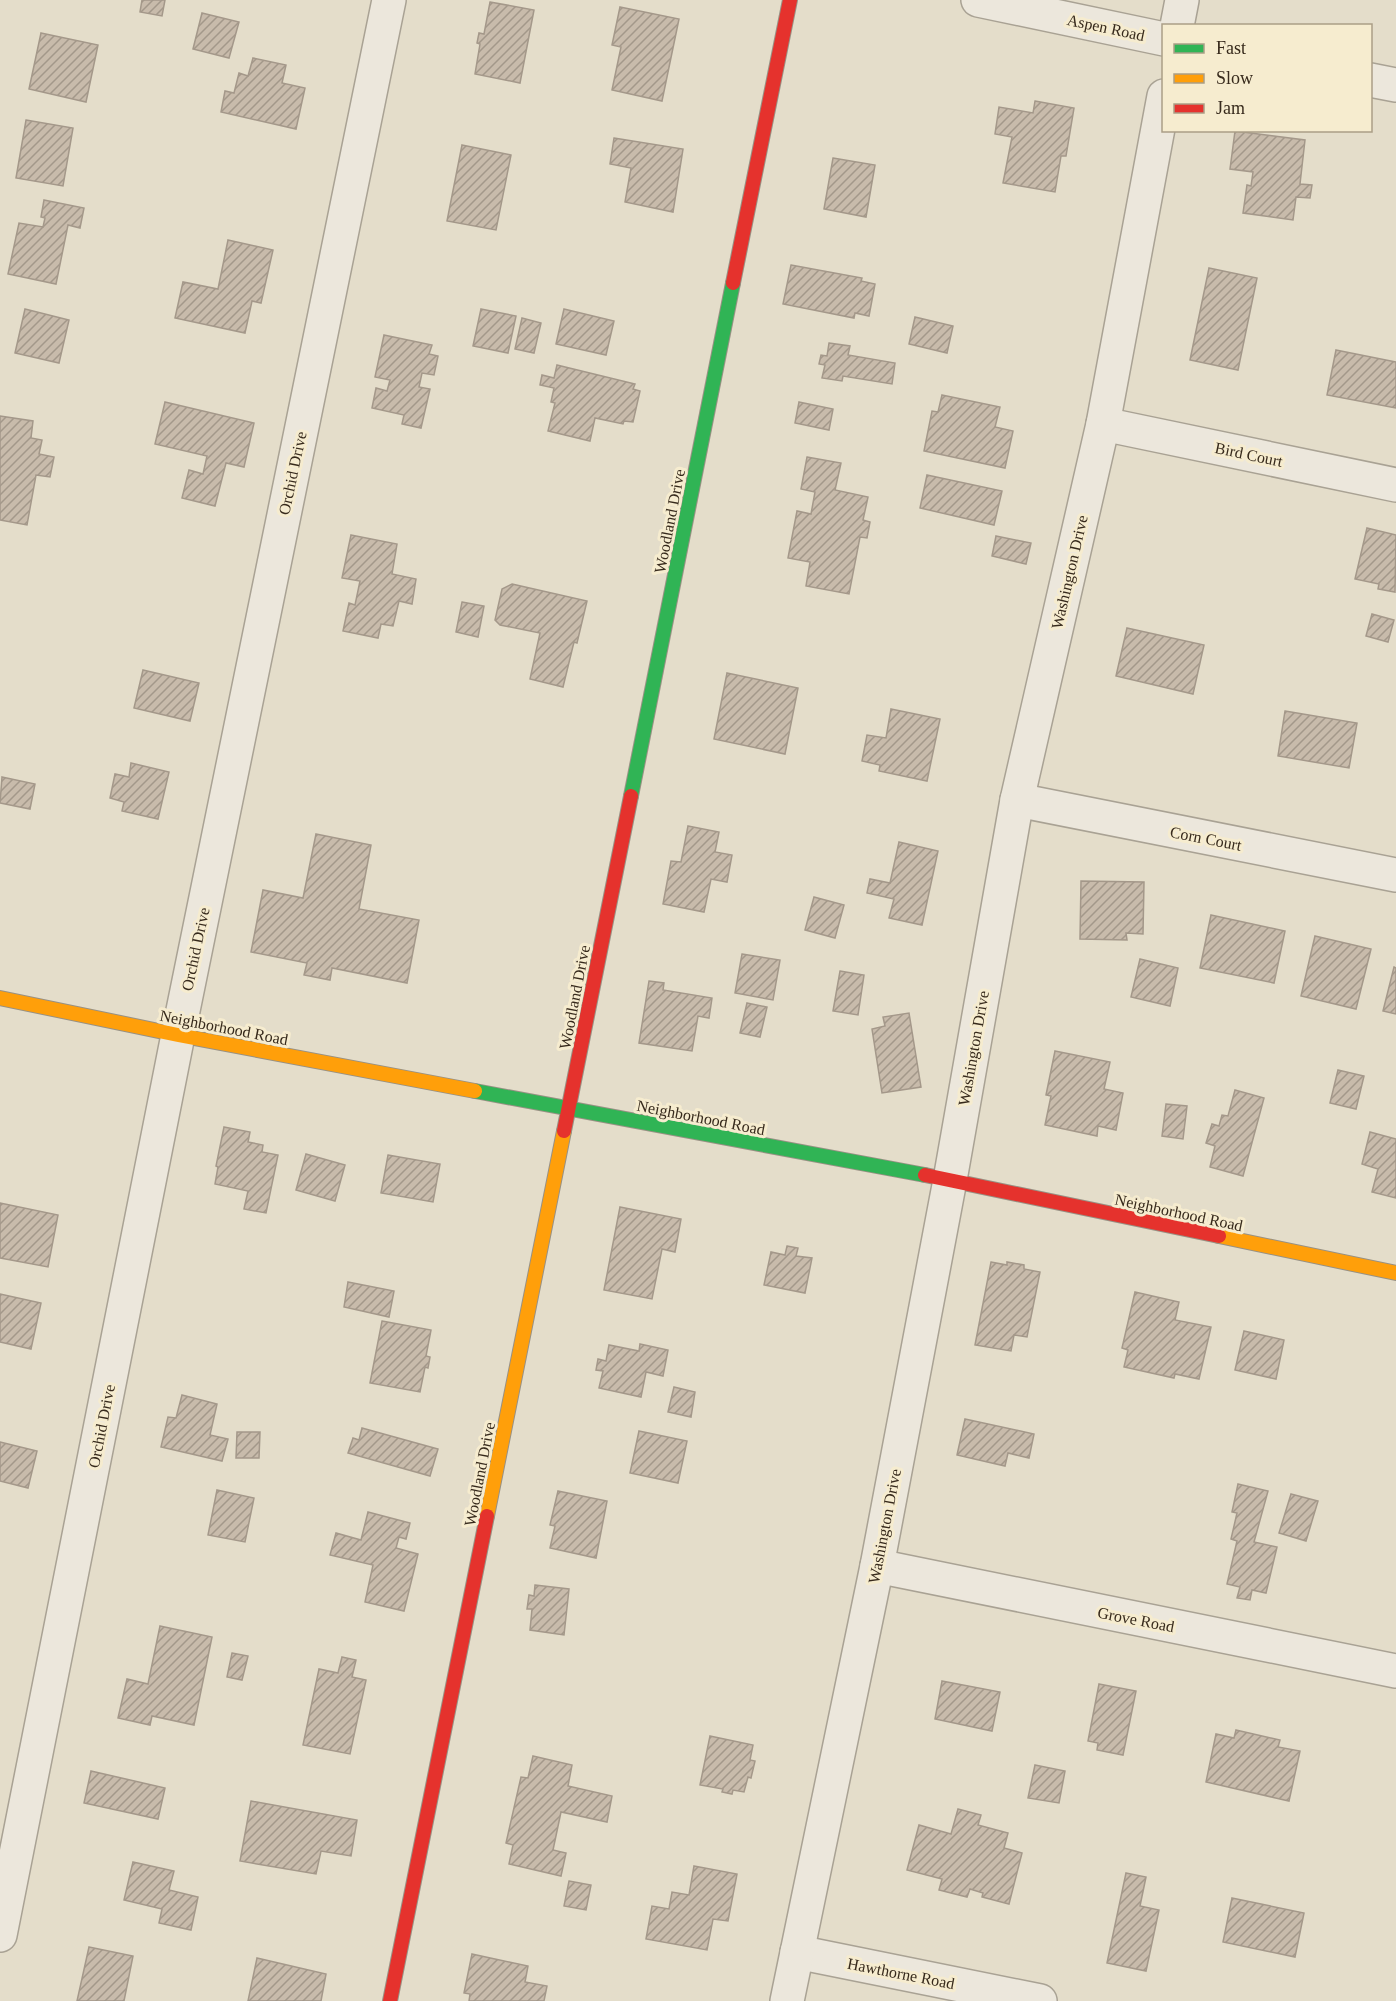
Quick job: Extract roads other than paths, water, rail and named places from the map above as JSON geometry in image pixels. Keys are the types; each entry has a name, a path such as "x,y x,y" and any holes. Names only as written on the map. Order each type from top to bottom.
{"street":[{"name":"Orchid Drive","path":"0,1935 178,1035 389,0"},
{"name":"Woodland Drive","path":"390,2001 790,0"},
{"name":"Aspen Road","path":"978,0 1162,39"},
{"path":"1177,24 1182,0"},
{"path":"1372,80 1396,85"},
{"name":"Washington Drive","path":"787,2001 877,1566 950,1180 1017,800 1103,424 1162,107"},
{"name":"Bird Court","path":"1103,424 1396,485"},
{"name":"Corn Court","path":"1017,800 1396,875"},
{"name":"Neighborhood Road","path":"0,998 178,1035 950,1180 1396,1273"},
{"name":"Grove Road","path":"877,1566 1396,1671"},
{"name":"Hawthorne Road","path":"797,1952 1040,2001"}]}
